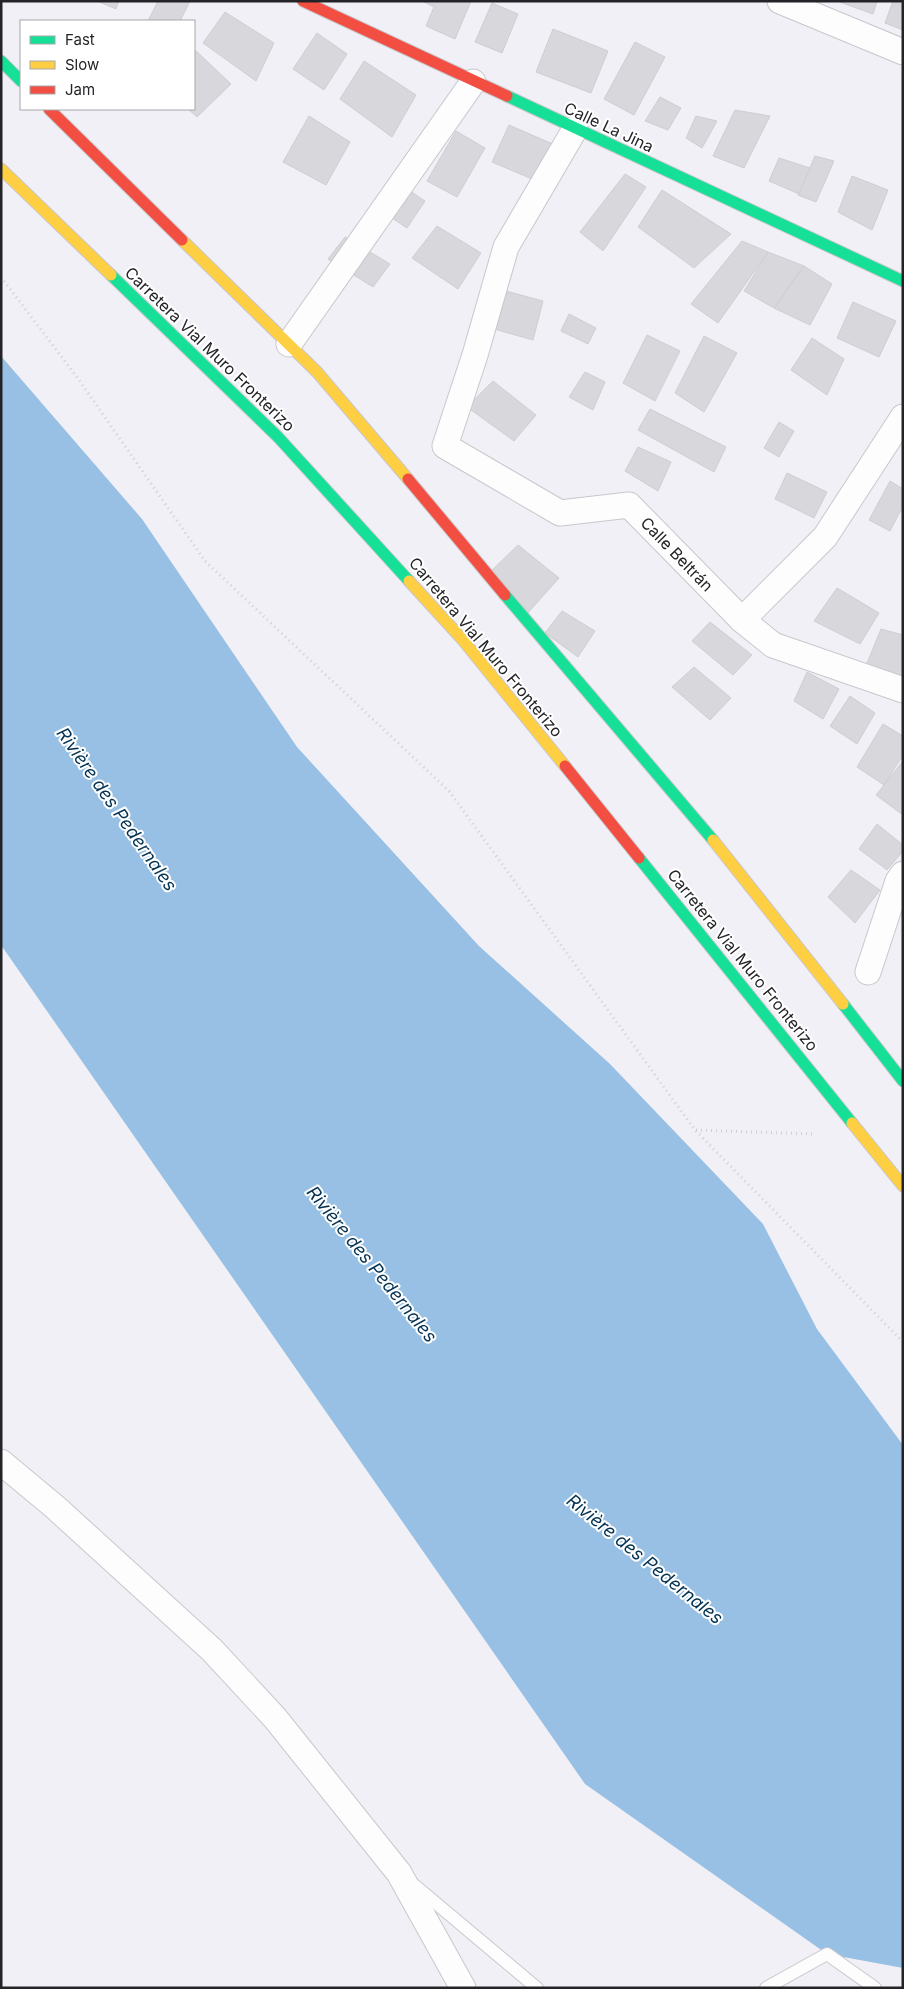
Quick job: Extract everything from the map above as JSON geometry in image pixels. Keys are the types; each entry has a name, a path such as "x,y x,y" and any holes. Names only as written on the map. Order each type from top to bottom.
{"street":[{"name":"Calle La Jina","path":"303,1 473,82 903,281"},
{"path":"780,1 903,52"},
{"path":"1,61 20,80"},
{"path":"288,344 473,82"},
{"path":"50,110 317,372 747,880 903,1081"},
{"name":"Calle Beltrán","path":"575,129 506,247 446,446 560,513 629,505 742,620 773,645 903,690"},
{"name":"Carretera Vial Muro Fronterizo","path":"1,169 278,437 462,639 903,1186"},
{"path":"742,620 824,537 903,417"},
{"path":"868,972 898,881 903,874"},
{"path":"1,1462 55,1507 212,1650 275,1718 399,1873 463,1988"}],"lane":[{"path":"399,1873 536,1988"},
{"path":"766,1988 828,1954 875,1988"}],"path":[{"path":"1,277 79,380 205,561 449,791 695,1130 903,1342"},
{"path":"695,1130 812,1134"}],"water":[{"name":"Rivière des Pedernales","path":"1,356 142,519 297,747 479,946 610,1064 763,1224 817,1329 903,1445 903,1968 827,1954 585,1784 1,945"}],"building":[{"path":"97,1 119,1 116,9"},
{"path":"158,1 190,1 180,20 148,20"},
{"path":"422,1 471,1 455,39 426,26 434,7"},
{"path":"837,1 877,1 873,14"},
{"path":"893,1 903,1 903,30 885,23"},
{"path":"492,3 518,14 502,53 475,42"},
{"path":"225,12 274,43 256,81 203,43"},
{"path":"553,29 608,51 591,93 536,72"},
{"path":"317,33 347,54 324,90 293,69"},
{"path":"635,42 665,57 634,115 604,99"},
{"path":"195,50 231,84 197,117 189,110 195,110"},
{"path":"364,61 416,95 392,137 340,99"},
{"path":"660,97 681,108 668,130 645,121"},
{"path":"735,110 770,116 744,168 713,156"},
{"path":"309,116 350,142 326,185 283,162"},
{"path":"696,116 717,121 702,148 686,138"},
{"path":"509,125 555,145 539,182 492,162"},
{"path":"456,131 485,148 457,197 427,181"},
{"path":"815,156 834,161 816,202 798,195"},
{"path":"779,158 810,168 799,194 769,181"},
{"path":"625,174 646,187 603,251 580,232"},
{"path":"852,176 888,190 872,230 838,212"},
{"path":"401,185 425,201 407,228 383,212"},
{"path":"662,190 731,234 694,268 638,227"},
{"path":"437,226 481,253 458,289 412,258"},
{"path":"345,237 390,264 373,287 328,259"},
{"path":"742,241 768,252 718,323 691,304"},
{"path":"768,252 804,266 774,308 744,291"},
{"path":"804,266 832,284 810,325 774,308"},
{"path":"502,290 543,301 533,340 494,329"},
{"path":"853,302 896,321 879,357 837,338"},
{"path":"569,314 596,328 588,344 561,331"},
{"path":"647,335 680,351 655,401 623,383"},
{"path":"704,336 737,353 704,412 675,393"},
{"path":"812,338 844,359 827,395 791,370"},
{"path":"585,372 605,382 593,410 569,397"},
{"path":"493,381 536,415 514,441 467,407"},
{"path":"650,409 726,447 714,472 638,430"},
{"path":"779,422 794,431 779,457 764,448"},
{"path":"638,447 671,462 658,491 625,471"},
{"path":"787,473 827,492 814,518 775,499"},
{"path":"890,481 903,489 903,506 890,531 869,520"},
{"path":"518,545 559,578 526,615 485,577"},
{"path":"837,588 879,613 860,644 814,621"},
{"path":"562,611 595,631 578,657 545,633"},
{"path":"710,622 752,655 733,675 692,641"},
{"path":"881,629 903,635 903,681 865,668"},
{"path":"694,667 731,698 710,720 672,687"},
{"path":"807,672 839,689 823,719 794,701"},
{"path":"850,696 875,713 857,744 830,726"},
{"path":"883,724 903,736 903,755 884,785 857,767"},
{"path":"903,761 903,815 876,795"},
{"path":"877,824 903,845 903,851 887,870 859,849"},
{"path":"851,870 880,890 855,923 828,897"}],"traffic: fast":[{"path":"1,61 20,80"},
{"path":"507,96 903,281"},
{"path":"111,275 278,437 409,581"},
{"path":"505,595 713,840"},
{"path":"639,858 852,1123"},
{"path":"843,1004 903,1081"}],"traffic: slow":[{"path":"1,169 111,275"},
{"path":"182,240 317,372 408,479"},
{"path":"409,581 462,639 565,766"},
{"path":"713,840 843,1004"},
{"path":"852,1123 903,1186"}],"traffic: jam":[{"path":"303,1 507,96"},
{"path":"50,110 182,240"},
{"path":"408,479 505,595"},
{"path":"565,766 639,858"}]}
